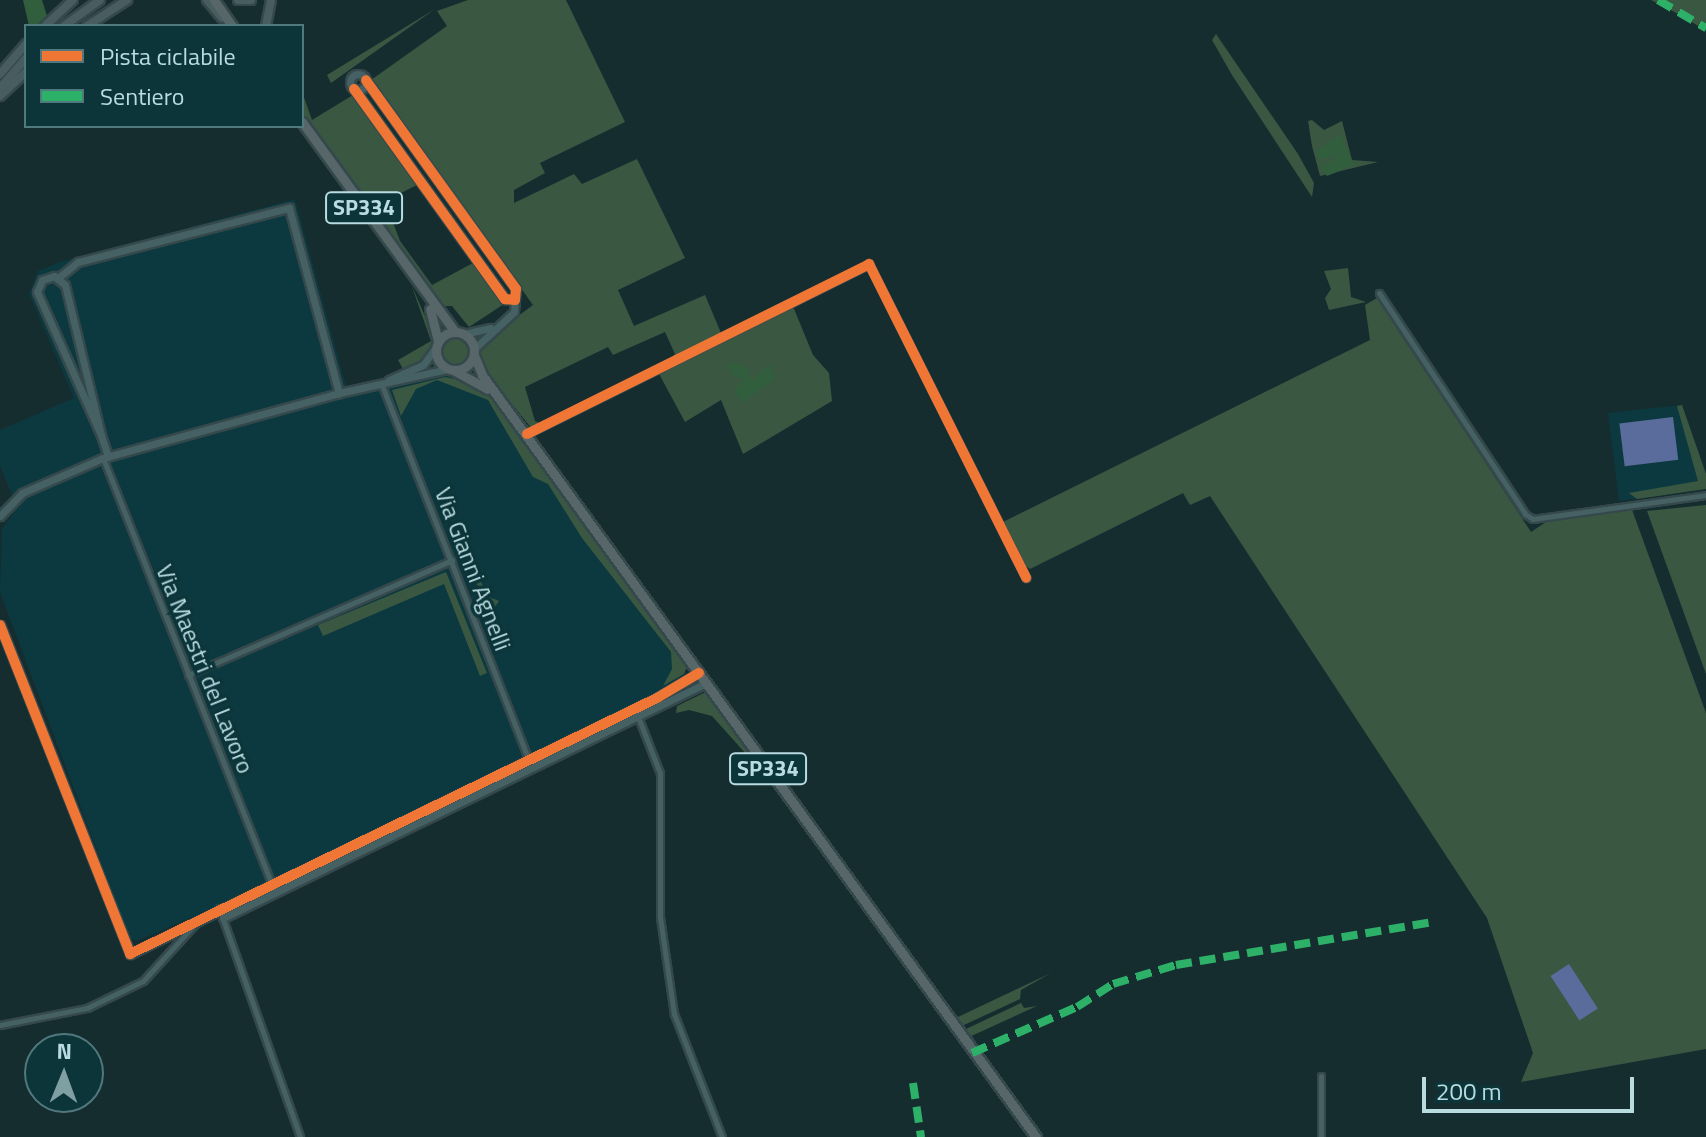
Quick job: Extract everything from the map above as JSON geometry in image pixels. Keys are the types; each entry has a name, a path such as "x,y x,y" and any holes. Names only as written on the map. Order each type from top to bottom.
{"main road":[{"path":"47,24 73,0"},
{"path":"67,24 100,0"},
{"path":"90,24 127,0"},
{"path":"207,0 230,24"},
{"path":"214,0 230,24"},
{"path":"238,0 251,0"},
{"path":"266,24 271,0"},
{"path":"0,74 24,46"},
{"path":"0,88 24,60"},
{"path":"0,96 24,74"},
{"name":"SP334","path":"304,125 425,294 474,352 500,400 1036,1137"},
{"name":"SP334","path":"425,294 439,361 472,377 500,400"},
{"path":"437,344 460,333"},
{"path":"450,369 465,367 474,352"}],"street":[{"path":"474,352 496,326 516,310 517,291 366,80 353,75 354,89 463,242 505,299 515,300"},
{"path":"354,89 364,87 366,80"},
{"path":"398,150 410,142"},
{"path":"101,435 37,292 42,280 58,278 78,262 289,208 339,393"},
{"path":"463,242 476,233"},
{"path":"527,434 869,264 1026,578"},
{"path":"58,278 65,285 105,458"},
{"path":"1379,293 1533,519 1706,495"},
{"path":"460,333 496,326"},
{"path":"382,383 420,367 437,344"},
{"path":"0,516 22,493 105,458 339,393 450,369"},
{"name":"Via Gianni Agnelli","path":"382,383 533,768"},
{"name":"Via Maestri del Lavoro","path":"105,458 275,893"},
{"path":"188,675 452,560"},
{"path":"0,625 130,954 528,760 639,717 706,683"},
{"path":"223,918 533,768 699,673"},
{"path":"635,709 660,773 660,917 680,1039 722,1137"},
{"path":"219,908 300,1137"},
{"path":"0,1025 87,1008 143,981 197,923"},
{"path":"1321,1076 1321,1137"}],"shaded area":[{"path":"295,199 349,397 437,374 455,376 480,390 700,693 221,922 211,909 137,941 130,938 0,592 2,529 17,508 0,465 0,430 74,398 29,294 38,271 63,261"},
{"path":"1682,405 1706,474 1706,489 1619,501 1608,413"}],"green space":[{"path":"23,0 42,0 47,16 38,24 29,24"},
{"path":"468,0 566,0 625,122 540,163 545,173 514,190 514,203 574,174 582,184 637,159 685,258 618,290 634,326 705,295 721,333 668,361 675,354 665,332 613,355 608,347 525,387 535,421 542,424 532,429 476,359 486,340 533,305 371,80 447,26 437,11"},
{"path":"1651,0 1706,0 1706,31 1684,17"},
{"path":"435,9 331,83 327,75"},
{"path":"1216,34 1298,154 1314,183 1312,197 1232,75 1212,40"},
{"path":"353,95 417,185 385,201 400,241 432,285 473,263 504,304 469,327 452,306 440,306 304,116 304,98 312,120"},
{"path":"1312,120 1324,130 1342,121 1352,160 1378,162 1320,176 1308,121"},
{"path":"1340,134 1354,165 1327,176 1321,168 1342,153 1319,160 1316,152"},
{"path":"1348,268 1351,297 1366,302 1329,310 1325,298 1331,289 1324,271"},
{"path":"411,284 434,337 425,359 403,369 398,360 431,341"},
{"path":"1377,298 1531,532 1549,520 1631,507 1706,713 1706,1049 1521,1082 1533,1053 1487,918 1210,496 1190,505 1183,493 1030,569 1021,563 1001,523 1370,340 1365,305"},
{"path":"792,304 813,355 829,373 832,401 743,454 721,400 685,422 658,372"},
{"path":"455,338 464,342 468,351 464,360 455,364 446,360 442,351 446,342"},
{"path":"733,362 747,368 751,382 769,364 776,378 742,403 735,390 745,377 735,378 727,366"},
{"path":"445,377 466,381 489,395 519,431 688,664 684,674 663,686 672,669 671,652 582,538 548,484 533,477 488,400 437,380 416,389 401,416 392,390"},
{"path":"1682,405 1706,474 1706,489 1637,499 1629,493 1698,481 1677,406"},
{"path":"1706,505 1706,674 1647,511"},
{"path":"462,546 489,597 499,601 489,615"},
{"path":"446,572 487,673 480,676 444,584 323,636 318,625"},
{"path":"706,692 771,782 712,716 689,710 676,713 677,706"},
{"path":"1051,973 1021,990 1020,999 964,1025 959,1026 949,1010 958,1017"},
{"path":"1021,1003 1024,1008 1037,1006 967,1038 966,1029"}],"water":[{"path":"1673,417 1678,460 1625,466 1619,424"},
{"path":"1569,964 1598,1008 1579,1020 1551,976"}],"marked path":[{"path":"1658,0 1706,28"},
{"path":"972,1053 1077,1007 1113,984 1176,965 1434,922"},
{"path":"913,1083 921,1137"}],"cycle path":[{"path":"354,89 505,299 515,300 516,289 366,80"},
{"path":"527,434 869,264 1026,578"},
{"path":"0,625 130,954 657,698 699,673"}]}
